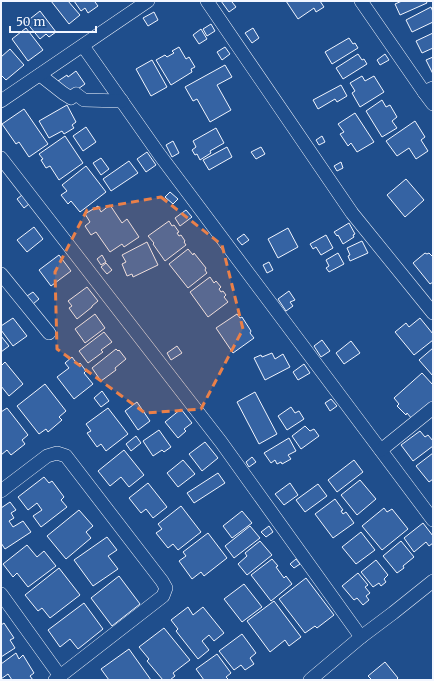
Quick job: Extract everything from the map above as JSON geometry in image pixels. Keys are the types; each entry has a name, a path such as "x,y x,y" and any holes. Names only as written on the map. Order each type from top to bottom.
{"street":[{"path":"1,101 148,1"},
{"path":"207,1 352,213 433,313"},
{"path":"361,1 428,90 433,104"},
{"path":"83,46 159,154 433,520"},
{"path":"40,75 71,98 76,94 84,100 122,101"},
{"path":"1,158 221,442 361,637"},
{"path":"1,274 49,333"},
{"path":"381,450 433,408"},
{"path":"1,491 47,456 57,453 66,456 166,588 163,596 57,678 1,594"},
{"path":"318,678 361,637 433,581"}],"highlighted area":[{"path":"161,197 222,245 243,329 201,409 145,413 57,349 55,272 87,210"}],"building":[{"path":"51,1 68,1 80,15 69,24"},
{"path":"74,1 96,1 95,2 98,6 88,13 85,8 81,11"},
{"path":"221,1 233,1 232,2 236,7 229,12"},
{"path":"286,1 320,1 324,7 316,12 314,8 298,19"},
{"path":"402,1 426,1 427,3 400,15 395,4"},
{"path":"431,7 433,12 433,22 412,32 406,20"},
{"path":"40,11 56,32 49,37 46,34 40,39 26,22"},
{"path":"154,12 158,20 148,26 143,18"},
{"path":"211,24 215,31 207,36 203,29"},
{"path":"26,28 43,50 28,61 12,39"},
{"path":"253,28 259,38 252,43 245,33"},
{"path":"201,29 207,39 199,44 193,35"},
{"path":"433,33 433,48 422,53 416,41"},
{"path":"349,38 358,48 332,64 325,52"},
{"path":"179,47 186,59 189,57 195,67 191,69 192,72 171,85 156,60 165,55 167,57 174,53 172,51"},
{"path":"225,47 230,54 222,60 217,52"},
{"path":"10,49 24,65 6,80 1,75 1,57"},
{"path":"358,54 367,64 343,79 336,68"},
{"path":"385,54 389,60 380,65 377,60"},
{"path":"433,57 433,74 426,60"},
{"path":"152,60 167,87 151,96 136,69"},
{"path":"225,65 232,77 217,85 231,110 210,122 197,99 193,101 185,87"},
{"path":"76,71 85,84 68,96 58,81 67,75 68,77"},
{"path":"362,76 365,81 374,76 384,92 360,107 352,93 355,91 350,83"},
{"path":"341,85 347,96 337,102 335,99 318,109 313,100"},
{"path":"382,100 386,107 390,105 397,117 392,121 397,128 382,137 366,111"},
{"path":"67,105 76,122 72,125 74,128 64,134 62,131 49,138 39,121"},
{"path":"24,109 48,144 29,157 19,142 16,144 2,124"},
{"path":"355,113 374,142 357,152 351,143 348,146 340,134 344,132 338,124"},
{"path":"415,121 425,137 421,140 428,151 416,159 409,148 397,156 386,141"},
{"path":"86,127 96,142 83,151 73,136"},
{"path":"216,128 224,143 210,151 211,153 200,160 197,154 195,155 192,150 196,147 193,141"},
{"path":"65,136 83,163 59,180 50,166 46,168 41,160 43,159 39,154"},
{"path":"322,136 325,142 319,145 316,140"},
{"path":"173,141 179,153 172,157 166,145"},
{"path":"227,147 232,157 209,170 203,160"},
{"path":"261,147 265,154 256,159 251,152"},
{"path":"147,152 156,165 146,172 137,159"},
{"path":"101,158 109,169 101,175 93,163"},
{"path":"129,161 138,173 111,191 103,179"},
{"path":"341,162 343,168 337,171 334,166"},
{"path":"86,166 106,192 80,212 71,201 68,204 61,195 67,191 62,185"},
{"path":"406,179 424,200 405,217 387,195"},
{"path":"170,192 178,199 173,204 165,197"},
{"path":"22,195 29,204 24,208 17,199"},
{"path":"110,205 122,223 127,219 139,237 124,247 122,244 110,252 96,232 91,235 85,226 90,222 85,214 98,206 101,212"},
{"path":"186,210 192,217 180,226 175,218"},
{"path":"169,221 179,232 177,233 179,236 181,235 186,245 165,261 148,236"},
{"path":"349,223 355,234 353,235 354,237 343,244 338,235 337,236 334,232"},
{"path":"34,227 43,239 27,252 17,240"},
{"path":"288,228 298,247 278,258 268,239"},
{"path":"244,234 249,240 242,245 237,239"},
{"path":"326,235 333,248 321,255 316,247 313,249 310,244"},
{"path":"362,241 368,253 350,261 348,256 350,255 347,248"},
{"path":"147,242 158,265 133,277 132,274 127,276 122,264 126,262 122,255"},
{"path":"188,249 193,255 194,253 206,268 205,270 207,273 188,288 169,264"},
{"path":"338,253 344,264 329,272 326,268 329,266 326,260"},
{"path":"425,253 429,253 433,257 433,282 430,284 413,263"},
{"path":"59,255 71,271 51,286 39,270"},
{"path":"102,255 106,262 101,265 97,259"},
{"path":"269,262 273,270 267,273 263,265"},
{"path":"106,263 112,270 107,274 101,267"},
{"path":"210,277 214,283 216,281 221,287 219,289 226,295 224,297 228,302 208,317 190,292"},
{"path":"87,287 98,301 77,319 69,308 72,306 68,301"},
{"path":"289,291 295,300 290,302 293,306 286,311 278,299"},
{"path":"33,292 39,299 33,304 27,296"},
{"path":"95,314 105,328 85,343 75,329"},
{"path":"237,314 240,318 242,317 254,338 233,353 216,328"},
{"path":"13,318 27,336 13,346 1,330 1,326"},
{"path":"420,318 433,334 433,340 414,355 395,332 406,323 409,327"},
{"path":"104,332 112,342 101,350 103,352 88,363 79,351"},
{"path":"1,336 9,346 1,352"},
{"path":"322,340 330,351 321,357 314,346"},
{"path":"351,341 360,353 344,364 336,353"},
{"path":"177,346 182,353 171,360 167,353"},
{"path":"433,348 433,376 419,360"},
{"path":"116,349 118,351 119,350 126,359 115,368 116,370 101,381 92,368"},
{"path":"272,353 275,359 283,354 290,367 265,380 254,358"},
{"path":"72,357 78,365 80,363 86,371 84,373 93,384 74,399 57,377 69,368 65,363"},
{"path":"5,362 23,384 9,396 1,386 1,366"},
{"path":"304,364 310,373 298,380 293,372"},
{"path":"422,373 433,385 433,401 412,419 407,413 406,415 397,406 399,404 394,398"},
{"path":"45,384 66,411 59,417 62,420 48,432 46,429 39,434 17,406"},
{"path":"102,391 109,401 101,407 94,398"},
{"path":"255,392 277,434 259,444 237,402"},
{"path":"331,399 337,406 330,411 325,403"},
{"path":"137,402 150,421 138,430 125,411"},
{"path":"291,407 295,413 299,411 304,419 287,430 278,416"},
{"path":"7,408 28,435 22,440 25,444 11,455 7,450 1,455 1,412"},
{"path":"108,408 128,434 106,451 101,444 97,447 87,433 91,431 86,424"},
{"path":"181,409 192,423 184,429 186,431 178,438 165,422"},
{"path":"305,426 310,431 314,429 319,436 301,449 292,436"},
{"path":"159,430 171,447 164,452 162,450 153,456 143,441"},
{"path":"420,431 425,437 428,435 433,441 433,446 413,461 401,445"},
{"path":"136,436 141,443 131,451 126,444"},
{"path":"289,438 296,451 288,455 291,459 282,464 281,462 277,464 275,460 271,463 264,453"},
{"path":"205,442 218,458 202,471 189,454"},
{"path":"124,450 144,475 129,487 121,477 110,486 98,471"},
{"path":"433,453 433,479 429,482 416,466"},
{"path":"252,457 256,462 249,467 246,462"},
{"path":"183,460 195,474 178,487 167,473"},
{"path":"354,460 363,472 337,492 328,480"},
{"path":"218,473 225,483 194,503 187,493"},
{"path":"44,477 49,483 52,481 64,497 61,500 67,507 41,527 33,516 42,510 37,503 28,510 18,497"},
{"path":"360,480 376,499 357,515 341,495"},
{"path":"148,483 167,507 153,518 146,509 141,513 129,498"},
{"path":"290,483 298,495 284,505 275,494"},
{"path":"318,484 327,496 305,512 296,500"},
{"path":"335,499 343,510 341,511 343,514 346,512 354,523 333,538 315,514"},
{"path":"10,502 16,510 11,513 14,518 9,521 13,527 23,521 31,532 5,549 1,543 1,508"},
{"path":"181,506 201,532 178,550 173,544 168,548 156,533 162,529 158,524"},
{"path":"384,508 387,512 392,509 408,529 382,550 362,526"},
{"path":"79,510 93,526 86,532 91,538 66,559 47,536"},
{"path":"242,511 252,523 232,538 223,526"},
{"path":"423,523 433,536 433,543 429,546 426,542 414,552 404,538"},
{"path":"250,526 260,538 234,558 225,546"},
{"path":"269,526 273,532 266,537 261,532"},
{"path":"361,532 375,550 356,564 342,547"},
{"path":"208,533 227,558 204,576 201,572 192,579 179,561 186,556 183,552"},
{"path":"107,537 117,550 108,556 118,569 93,586 74,560"},
{"path":"260,541 272,555 247,575 238,564 247,556 245,553"},
{"path":"401,541 414,557 397,573 383,556"},
{"path":"27,545 37,557 44,551 56,566 28,587 17,573 13,577 3,564"},
{"path":"272,559 278,566 276,567 284,578 286,576 292,584 271,601 251,575"},
{"path":"296,559 300,564 294,568 290,564"},
{"path":"376,560 388,575 384,579 386,582 381,586 379,583 373,587 361,572"},
{"path":"59,568 80,595 50,618 42,608 38,611 25,595"},
{"path":"358,573 368,585 365,587 370,593 366,596 369,600 363,605 357,598 354,600 342,586"},
{"path":"119,576 140,604 112,626 91,598"},
{"path":"306,578 334,615 317,628 315,626 305,633 279,599"},
{"path":"244,584 262,607 242,622 224,599"},
{"path":"274,601 301,637 289,646 285,640 270,652 247,621"},
{"path":"84,603 103,629 78,649 70,639 60,647 48,630"},
{"path":"188,607 193,615 203,607 224,633 214,641 209,635 202,641 209,650 198,659 176,631 178,629 171,620"},
{"path":"4,623 14,638 10,640 15,648 1,657 1,625"},
{"path":"164,628 190,660 173,673 175,676 170,680 163,680 147,661 149,659 139,647"},
{"path":"242,634 256,653 250,658 254,664 245,670 241,665 234,670 219,651"},
{"path":"129,649 151,680 109,680 101,669"},
{"path":"16,653 19,659 23,655 34,673 30,676 33,680 12,680 8,674 1,679 1,664"},
{"path":"217,654 231,673 226,677 229,680 204,680 196,669"},
{"path":"385,662 398,678 396,680 372,680 368,676"}]}
